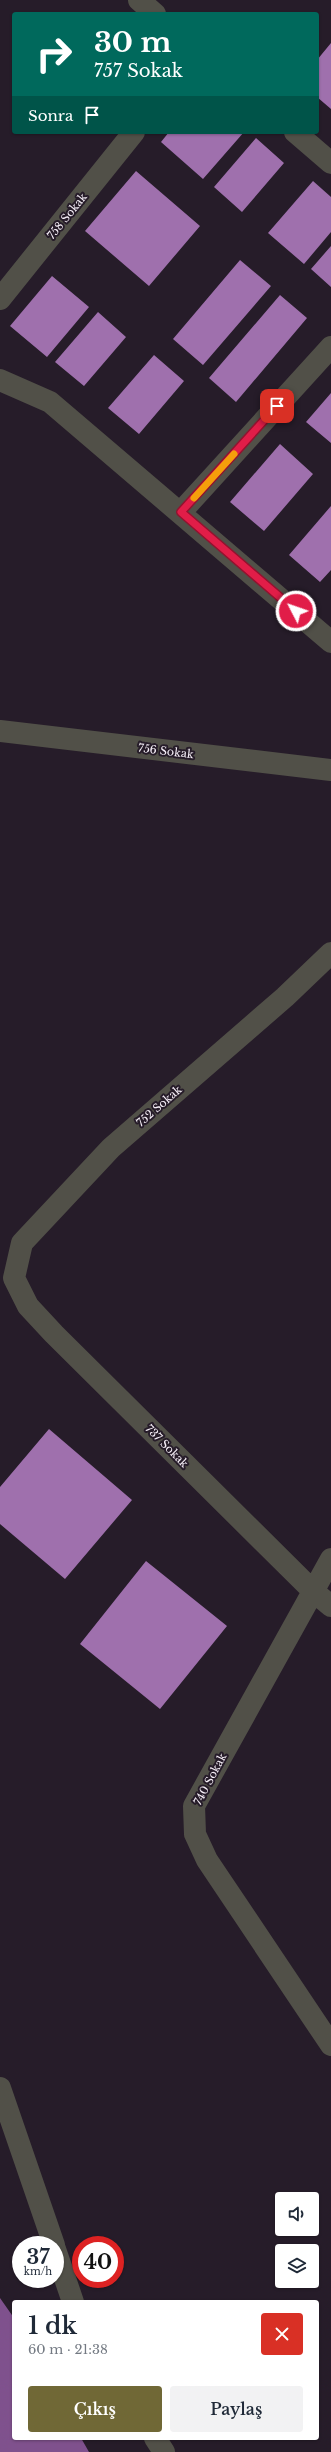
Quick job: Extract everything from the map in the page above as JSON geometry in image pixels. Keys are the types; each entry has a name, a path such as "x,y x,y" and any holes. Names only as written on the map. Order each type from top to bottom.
{"street":[{"path":"139,0 153,12"},
{"name":"758 Sokak","path":"0,299 132,134"},
{"path":"297,134 331,163"},
{"path":"181,512 331,347"},
{"path":"0,380 50,402 181,512 331,642"},
{"name":"756 Sokak","path":"0,731 331,770"},
{"name":"752 Sokak","path":"14,1278 22,1243 111,1148 285,997 331,953"},
{"name":"737 Sokak","path":"14,1278 28,1306 54,1334 313,1591 331,1606"},
{"name":"740 Sokak","path":"331,1559 194,1806 196,1834 207,1860 331,2045"},
{"path":"0,2088 51,2236"},
{"path":"64,2276 72,2300"},
{"path":"156,2440 164,2452"}],"shaded area":[{"path":"0,2298 12,2315 12,2440 82,2440 89,2452 0,2452"}],"building":[{"path":"331,43 331,109 319,99 319,58"},
{"path":"167,134 242,134 203,179 161,142"},
{"path":"256,138 284,163 242,212 214,187"},
{"path":"136,171 200,226 149,286 85,231"},
{"path":"313,181 331,197 331,232 304,264 268,233"},
{"path":"331,246 331,287 311,269"},
{"path":"240,260 271,286 203,365 173,339"},
{"path":"52,276 89,307 47,357 10,326"},
{"path":"280,295 307,318 236,402 209,378"},
{"path":"98,312 126,337 84,386 55,362"},
{"path":"154,355 184,381 139,434 108,408"},
{"path":"331,393 331,443 306,422"},
{"path":"280,444 313,474 264,531 230,502"},
{"path":"331,506 331,570 320,582 289,555"},
{"path":"49,1429 132,1500 65,1579 0,1524 0,1487"},
{"path":"146,1561 227,1626 160,1709 80,1644"}],"slow traffic":[{"path":"194,498 234,454"}],"route":[{"path":"277,406 181,512 296,611"}]}
